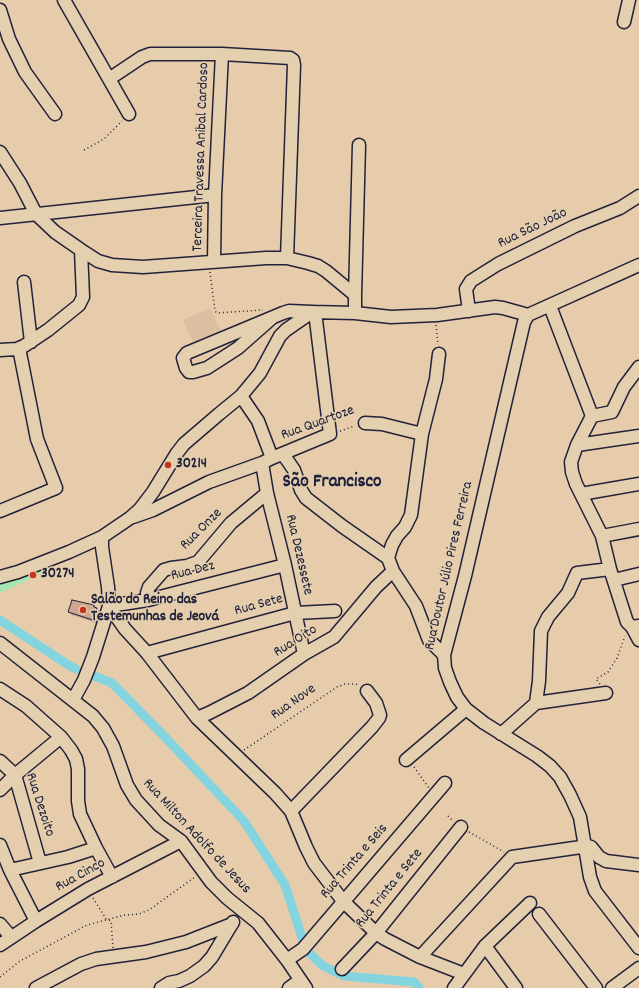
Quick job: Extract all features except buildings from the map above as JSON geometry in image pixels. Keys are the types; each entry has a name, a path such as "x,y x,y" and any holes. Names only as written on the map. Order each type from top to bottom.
{"street":[{"path":"64,0 129,114"},
{"path":"624,22 629,0"},
{"path":"0,10 9,39 22,66 55,114"},
{"path":"109,79 142,57 150,54 222,54 290,58 293,60 287,258"},
{"name":"Terceira Travessa Anibal Cardoso","path":"214,261 215,195 222,54"},
{"path":"355,313 358,145"},
{"path":"0,152 20,182 36,214 55,232 98,261 112,265 144,267 229,260 287,258 318,266 356,295"},
{"path":"0,218 215,195"},
{"name":"Rua São João","path":"469,311 466,289 471,281 498,264 575,226 620,208 639,196"},
{"path":"0,350 18,348 31,342 82,302 80,250"},
{"path":"272,318 238,348 207,368 193,372 189,372 186,368 184,358 187,353 283,313 289,311 355,313 391,317 437,315 495,307 528,315 639,265"},
{"path":"24,282 31,342"},
{"path":"550,306 592,416 577,445 571,462 571,467 576,484 602,536 627,622 634,626 639,640"},
{"path":"0,577 49,561 102,537 130,518 140,509 153,492 184,444 241,396 260,374 280,336 286,330 313,312"},
{"path":"313,312 330,434"},
{"name":"Rua Doutor Júlio Pires Ferreira","path":"528,315 522,327 465,576 444,655 445,668 450,682 466,709 501,734 537,756 550,766 560,777 580,817 590,877 595,891 639,948"},
{"path":"0,511 56,488 37,439 18,348"},
{"path":"388,558 392,545 409,521 411,515 422,434 436,379 439,354"},
{"path":"592,416 612,412 624,387 639,367"},
{"name":"Rua Dezessete","path":"241,396 258,421 267,460 267,493 285,565 304,654"},
{"name":"Rua Quartoze","path":"365,423 382,424 422,434"},
{"name":"Rua Quartoze","path":"130,518 153,510 208,482 283,454 330,434"},
{"path":"577,445 639,436"},
{"path":"283,454 294,470 301,490 309,501 388,558 393,571 416,606 429,640 444,655"},
{"path":"581,494 639,484"},
{"name":"Rua Onze","path":"148,600 148,587 164,570 187,566 198,562 231,523 267,493"},
{"path":"602,536 639,529"},
{"path":"73,700 84,680 93,658 109,606 102,537"},
{"name":"Rua Dez","path":"109,606 148,600 285,565"},
{"name":"Rua Oito","path":"197,718 248,693 304,654 334,637 376,587 393,571"},
{"path":"536,703 539,681 541,631 548,618 568,593 577,573 639,574"},
{"path":"109,606 125,630 147,653 197,718 275,793 291,811 314,863 343,901 384,939 420,958 464,974"},
{"name":"Rua Sete","path":"147,653 295,613 335,611"},
{"name":"Rua Milton Adolfo de Jesus","path":"0,643 93,716 103,728 119,761 127,785 136,800 159,825 181,841 204,872 227,898 258,923 287,960 303,984"},
{"path":"0,689 26,706 61,737 71,750 76,759 78,769 79,807 96,848 112,877"},
{"path":"291,811 379,718 380,715 376,704 367,691"},
{"path":"501,734 536,703 606,693"},
{"path":"406,760 466,709"},
{"path":"0,790 15,775 61,737"},
{"name":"Rua Dezoito","path":"0,761 15,775 40,863"},
{"name":"Rua Trinta e Seis","path":"287,960 305,947 445,783"},
{"name":"Rua Trinta e Sete","path":"342,969 376,933 461,827"},
{"name":"Rua Cinco","path":"0,945 88,889 181,841"},
{"path":"0,845 10,870 36,921"},
{"path":"420,958 512,857 591,847 599,857 606,861 639,865"},
{"path":"10,870 68,857 96,848"},
{"path":"454,988 485,946 530,903"},
{"path":"161,988 169,983 177,984 204,966 212,957 232,924 243,910"},
{"path":"539,914 596,988"},
{"path":"0,924 12,937"},
{"path":"36,988 81,964 96,959 146,952 186,942 232,924"},
{"path":"485,946 516,988"},
{"path":"612,988 639,968"},
{"path":"289,988 303,984"}],"path":[{"path":"84,150 104,139 129,114"},
{"path":"214,261 209,267 215,311 217,313 264,310 272,318"},
{"path":"437,315 436,324 439,354"},
{"name":"Rua Quartoze","path":"330,434 365,423"},
{"path":"606,693 596,679 608,672 634,626"},
{"name":"Rua Nove","path":"236,756 337,687 345,684 355,684 360,685 367,691"},
{"path":"406,760 414,767 435,795"},
{"path":"461,827 512,857"},
{"path":"0,977 20,961 70,933 106,919 139,914 148,910 204,872"},
{"path":"88,889 106,919 110,921 114,957"}],"shaded area":[{"path":"210,308 220,330 193,342 183,320"}],"green space":[{"path":"45,567 46,570 44,572 0,593 0,580"}],"waterway":[{"path":"0,620 76,669"},
{"path":"94,676 112,683 244,821 285,885 306,950 323,966 344,976 414,982 419,988"}],"place":[{"name":"30214","path":"168,465"},
{"name":"30274","path":"33,575"},
{"name":"Salão do Reino das Testemunhas de Jeová","path":"83,610"}],"district":[{"name":"São Francisco","path":"332,483"}]}
